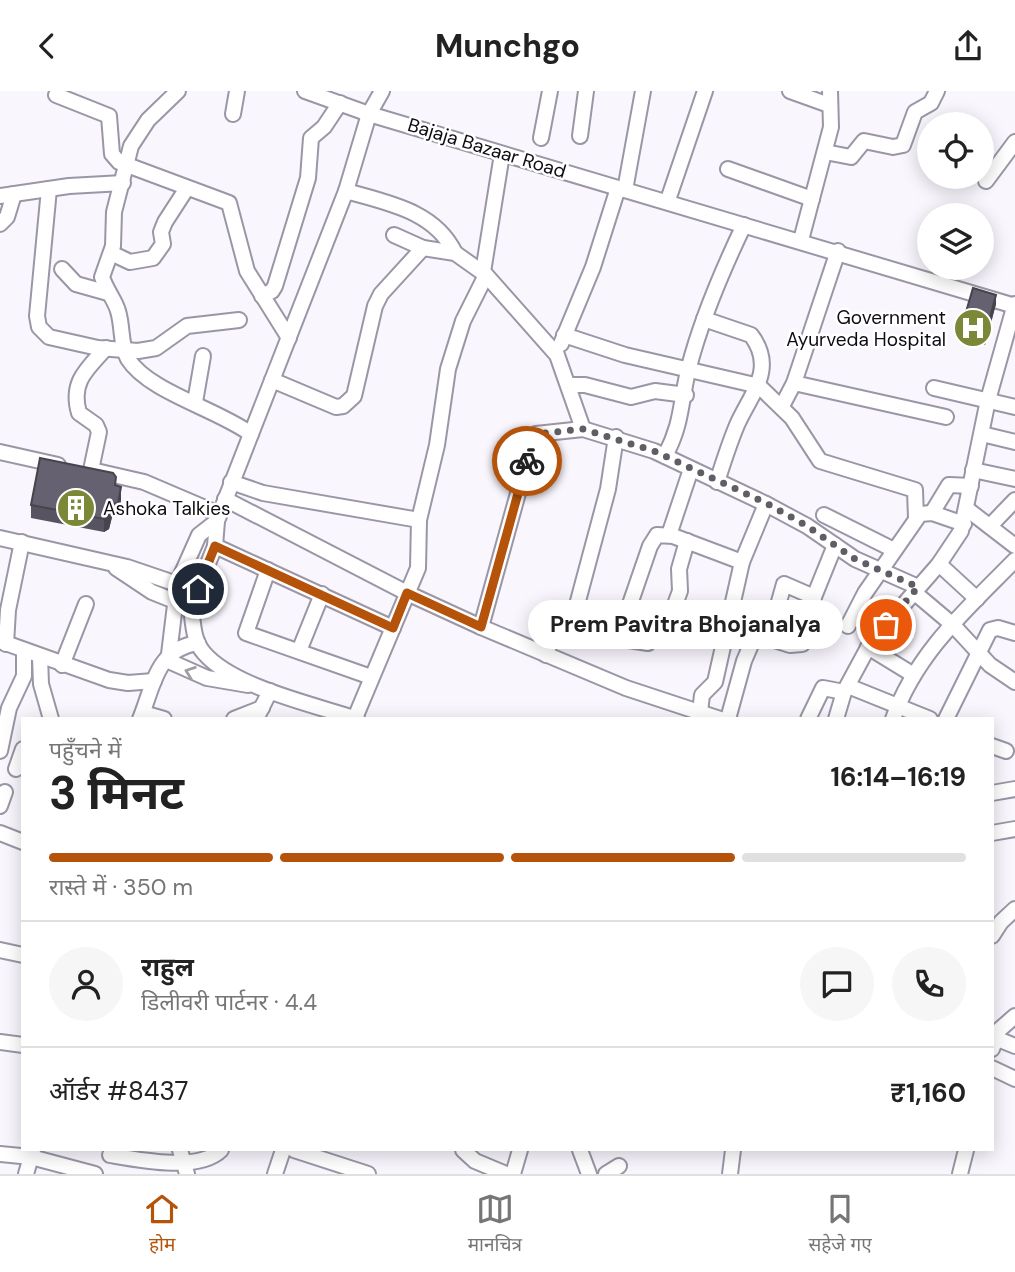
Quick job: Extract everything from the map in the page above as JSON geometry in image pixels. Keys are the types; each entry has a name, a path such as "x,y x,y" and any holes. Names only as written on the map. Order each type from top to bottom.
{"street":[{"path":"178,91 148,120 131,146 114,212 111,253 102,278 118,310 123,349 135,367 154,384 229,418 251,434"},
{"path":"233,114 237,91"},
{"name":"Bajaja Bazaar Road","path":"304,91 369,114 1015,305"},
{"path":"191,607 198,599 198,589 215,546 218,518 231,482 346,191 369,114 382,91"},
{"path":"541,138 550,91"},
{"path":"580,136 586,91"},
{"path":"557,355 622,189 643,91"},
{"path":"668,201 705,91"},
{"path":"790,91 830,98 831,127 801,240"},
{"path":"825,152 850,157 864,141 893,147 904,145 915,112 930,103 937,91"},
{"path":"53,92 109,116 112,154 125,164 229,203 244,264 289,338"},
{"path":"262,296 275,286 307,178 311,138 324,127 340,103"},
{"path":"994,170 1015,142"},
{"path":"357,717 420,561 419,520 437,445 450,360 463,321 484,274 502,154"},
{"path":"728,169 812,199"},
{"path":"0,224 7,217 7,195 123,183"},
{"path":"111,253 130,262 153,258 163,244 161,232 165,222 187,188"},
{"path":"48,189 37,316 39,327 49,337 106,348 146,351 156,348 187,326 239,320"},
{"path":"346,191 433,222 447,236 455,253"},
{"path":"665,456 681,422 688,370 712,293 744,225"},
{"path":"394,235 423,248 455,253 484,274 557,355 583,429"},
{"path":"272,380 336,407 349,402 354,396 366,334 378,300 423,248"},
{"path":"782,406 794,383 838,251"},
{"path":"62,269 76,284 108,293"},
{"path":"837,717 846,689 868,647 939,563 966,517 988,400 1015,305"},
{"path":"704,319 751,335 759,351 760,386 740,418 717,482"},
{"path":"564,335 625,355 760,386 782,406 820,461 915,490 918,495 916,518"},
{"path":"91,470 99,432 96,425 79,413 75,389 80,376 106,348"},
{"path":"195,402 203,356"},
{"path":"794,383 946,417"},
{"path":"569,385 585,385 625,397 655,391 686,395"},
{"path":"934,388 1015,407"},
{"path":"481,627 533,439 543,431 583,429 616,437 665,456 766,503 879,571 916,590 990,665 1015,682"},
{"path":"982,434 1015,443"},
{"path":"546,655 552,636 572,622 583,590 608,489 616,437"},
{"path":"0,451 144,482 218,518"},
{"path":"669,535 691,469"},
{"path":"973,470 1015,479"},
{"path":"231,482 263,493 419,520"},
{"path":"932,513 949,485 971,486"},
{"path":"225,499 407,593 481,627 626,688 717,717"},
{"path":"991,524 1015,500"},
{"path":"700,712 702,695 715,682 742,562 766,503"},
{"path":"848,626 879,571 923,512 966,517 991,524 1015,545"},
{"path":"824,516 894,550"},
{"path":"218,518 199,535 178,583 172,590 174,603 169,654 171,662 207,678 263,689 350,717"},
{"path":"629,607 650,546 657,535 669,535 742,562"},
{"path":"0,538 127,567 178,583 191,582 198,589"},
{"path":"562,630 585,639 616,638 648,643 673,610 680,591 679,569 687,541"},
{"path":"22,542 3,642 62,665 123,682 154,681"},
{"path":"728,625 790,645 802,644 814,597 835,545"},
{"path":"215,546 393,628"},
{"path":"896,712 912,674 953,625 1015,560"},
{"path":"939,563 977,599"},
{"path":"112,565 152,592 174,603 191,607"},
{"path":"268,570 246,633 371,677"},
{"path":"725,717 744,661 762,635 784,584 814,597"},
{"path":"299,651 322,594"},
{"path":"62,665 86,604"},
{"path":"191,607 198,643 209,658 263,689"},
{"path":"947,717 978,650 994,628 1015,633"},
{"path":"142,716 154,681 169,654 181,646 198,643"},
{"path":"868,647 912,674"},
{"path":"0,751 3,715 23,681 24,650"},
{"path":"40,657 41,684 50,717"},
{"path":"23,681 46,704"},
{"path":"809,717 823,688 828,687 846,689 896,712 920,717"},
{"path":"259,714 263,689"},
{"path":"16,769 21,755"},
{"path":"994,793 1015,789"},
{"path":"994,833 1015,829"},
{"path":"0,833 21,841"},
{"path":"994,933 1015,909"},
{"path":"0,950 21,955"},
{"path":"1015,1016 995,1036 1015,1046"},
{"path":"0,1042 21,1045"},
{"path":"994,1069 1015,1079"},
{"path":"104,1174 111,1152 151,1162 183,1162 213,1157 220,1151"},
{"path":"275,1174 283,1151"},
{"path":"297,1151 368,1174"},
{"path":"464,1151 475,1161 506,1174"},
{"path":"513,1174 515,1151"},
{"path":"580,1151 589,1174"},
{"path":"730,1174 733,1151"},
{"path":"960,1174 967,1151"},
{"path":"0,1154 32,1154 95,1174"},
{"path":"26,1174 32,1154"}],"building":[{"path":"973,288 996,295 985,336 961,329"},
{"name":"Ashoka Talkies","path":"40,458 113,473 116,477 115,485 121,487 118,503 112,504 109,516 104,519 31,505"}],"way so far":[{"path":"527,461 536,434 572,429 596,431 665,456 766,503 807,526 855,559 918,587 886,625"}],"place":[{"name":"Government Ayurveda Hospital","path":"973,328"},
{"name":"Ashoka Talkies","path":"76,508"},
{"name":"Prem Pavitra Bhojanalya","path":"886,625"}],"route":[{"path":"198,589 215,546 393,628 407,593 481,627 527,461"}]}
